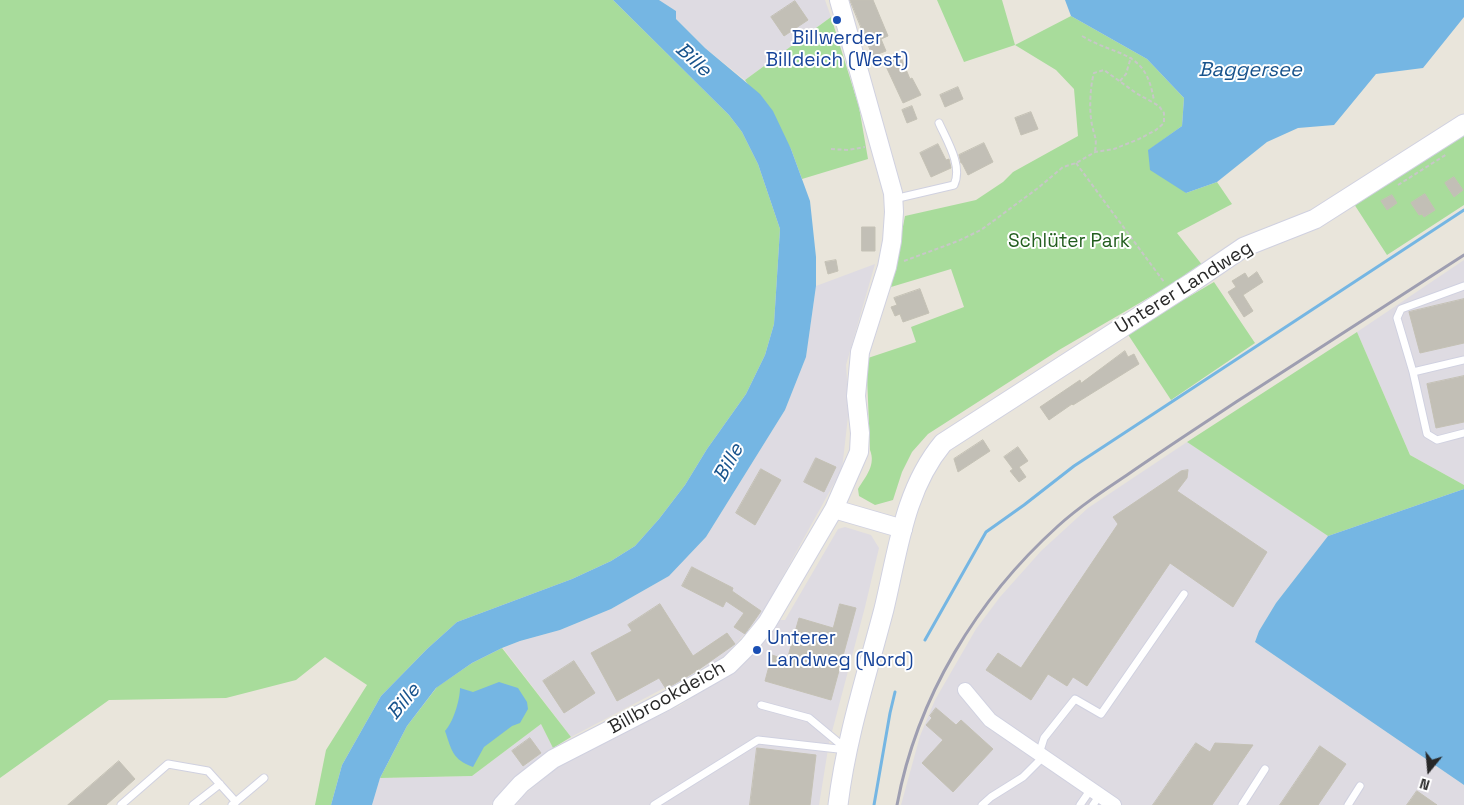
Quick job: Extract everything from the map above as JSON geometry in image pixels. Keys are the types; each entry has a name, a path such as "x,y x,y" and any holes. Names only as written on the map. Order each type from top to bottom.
{"main road":[{"name":"Unterer Landweg","path":"838,805 847,750 903,529 921,474 937,450 950,438 1244,248 1314,219 1464,124"}],"street":[{"name":"Billbrookdeich","path":"502,805 521,784 553,759 666,701 729,665 749,646 767,623 834,509 859,452 860,433 856,396 860,352 888,267 892,241 893,199 880,144 839,0"},
{"path":"834,509 903,529"},
{"path":"965,690 990,720 1041,755 1095,796 1114,805"}],"lane":[{"path":"893,199 954,185 958,168 940,123"},
{"path":"1464,286 1402,309 1397,318 1413,372 1427,434 1437,440 1464,433"},
{"path":"1413,372 1464,360"},
{"path":"982,805 991,797 1023,777 1041,755 1044,738 1075,699 1101,714 1184,594"},
{"path":"761,705 809,718 847,750"},
{"path":"654,805 758,740 847,750"},
{"path":"121,805 168,764 208,771 234,804 264,778"},
{"path":"1242,805 1265,769"},
{"path":"193,805 220,784"},
{"path":"1348,805 1360,786"},
{"path":"1080,805 1095,796"}],"path":[{"path":"1082,36 1106,49 1131,57 1145,71 1152,89 1154,103"},
{"path":"1120,81 1126,74 1131,57"},
{"path":"888,267 981,230 1063,167 1076,163 1095,152 1114,149 1138,139 1156,130 1164,123 1164,113 1159,106 1136,93 1104,70 1094,72 1092,81 1092,124 1097,138 1095,152"},
{"path":"831,150 848,150 880,144"},
{"path":"1076,163 1173,295"}],"shaded area":[{"path":"659,0 825,0 831,17 745,80 705,48 676,19 676,11"},
{"path":"1464,260 1464,485 1410,455 1357,332"},
{"path":"875,264 846,365 849,408 842,469 762,614 725,656 571,737 503,648 520,641 560,630 611,609 669,576 706,537 785,410 806,357 816,286"},
{"path":"1187,442 1328,536 1276,603 1259,631 1255,642 1464,785 1464,805 901,805 920,736 935,700 976,629 1000,597 1041,551 1088,508"},
{"path":"845,527 871,535 879,548 829,743 819,805 516,805 523,796 566,760 679,706 734,670 760,647 779,620 785,620 838,529"},
{"path":"541,724 553,748 519,775 491,805 372,805 380,778 472,776"}],"green space":[{"path":"0,0 613,0 729,115 742,132 758,164 780,229 774,324 765,355 746,394 707,449 685,485 635,546 611,561 572,579 457,622 427,649 381,696 342,765 331,805 315,805 326,750 367,685 325,657 296,680 226,698 109,700 0,778"},
{"path":"937,0 1002,0 1015,45 964,62"},
{"name":"Schlüter Park","path":"1071,16 1147,59 1184,98 1182,126 1149,150 1186,193 1217,182 1232,204 1177,233 1203,266 1059,350 928,434 912,452 902,472 893,500 875,505 859,496 858,489 872,461 867,375 868,358 916,342 911,327 964,307 951,269 891,287 905,216 976,200 1003,182 1013,172 1078,136 1074,89 1056,70 1015,45"},
{"path":"831,17 859,107 868,159 802,179 791,149 745,80"},
{"path":"1464,135 1464,205 1387,255 1354,204"},
{"path":"1214,282 1255,343 1171,400 1127,333"},
{"path":"1357,332 1410,455 1464,485 1464,489 1328,536 1187,442"},
{"path":"502,648 571,737 553,748 541,724 472,776 380,778 407,726 437,687 472,663"}],"water":[{"name":"Bille","path":"613,0 659,0 676,11 676,19 705,48 760,94 773,111 791,149 810,201 816,257 816,286 806,357 785,410 706,537 669,576 611,609 560,630 520,641 472,663 436,688 407,726 380,778 372,805 331,805 342,765 381,696 427,649 457,622 572,579 611,561 635,546 685,485 707,449 746,394 765,355 774,324 780,229 758,164 742,132 729,115"},
{"name":"Baggersee","path":"1065,0 1464,0 1464,17 1423,68 1376,74 1334,125 1298,128 1267,142 1217,182 1186,193 1150,170 1148,150 1182,126 1184,98 1147,59 1071,16"},
{"path":"1464,489 1464,785 1255,642 1259,631 1276,603 1328,536"},
{"path":"499,682 518,688 527,702 528,709 520,723 512,726 484,747 473,767 461,761 454,754 445,731 456,711 460,688 473,692"}],"building":[{"path":"850,0 873,0 888,36 881,39 886,51 873,56"},
{"path":"795,1 808,20 784,36 771,17"},
{"path":"900,55 910,79 912,78 921,95 903,103 884,62"},
{"path":"958,87 963,99 945,107 940,95"},
{"path":"912,106 917,119 907,123 902,110"},
{"path":"1031,112 1038,129 1021,135 1015,118"},
{"path":"984,143 993,162 968,175 959,155"},
{"path":"938,144 946,160 949,159 951,168 931,177 920,153"},
{"path":"1454,177 1463,190 1454,197 1445,183"},
{"path":"1425,194 1435,210 1424,217 1422,214 1419,215 1411,203"},
{"path":"1392,195 1397,203 1387,210 1381,201"},
{"path":"862,227 875,227 875,251 862,251"},
{"path":"836,260 838,271 828,274 825,262"},
{"path":"1257,272 1263,282 1243,295 1253,311 1244,317 1228,292 1236,287 1232,281 1245,273 1248,278"},
{"path":"920,289 929,313 903,322 900,314 895,316 891,307 897,305 894,298"},
{"path":"1464,299 1464,343 1420,353 1409,312"},
{"path":"1125,351 1128,357 1134,354 1139,364 1049,420 1040,407 1080,380 1081,383"},
{"path":"1464,376 1464,422 1436,428 1427,384"},
{"path":"983,440 990,451 958,472 954,459"},
{"path":"1018,447 1028,461 1019,467 1026,477 1019,482 1010,471 1013,469 1004,457"},
{"path":"816,458 836,467 824,492 804,482"},
{"path":"761,469 781,480 755,525 736,513"},
{"path":"1188,470 1187,478 1177,491 1267,552 1233,607 1170,563 1087,686 1073,677 1067,686 1048,674 1031,700 986,670 998,653 1021,668 1118,524 1113,517 1181,471"},
{"path":"692,567 733,588 732,591 761,611 745,634 734,627 744,613 726,601 723,607 682,586"},
{"path":"660,604 693,656 727,633 735,644 698,670 666,689 659,678 617,701 591,653 632,631 628,625"},
{"path":"840,604 856,608 831,700 765,681 772,655 787,660 799,618 833,628"},
{"path":"574,661 595,693 564,713 543,681"},
{"path":"936,708 956,725 961,720 993,749 953,792 922,763 943,740 926,725 932,718 930,716"},
{"path":"530,738 541,753 523,766 512,751"},
{"path":"1196,743 1210,752 1215,743 1253,745 1212,805 1153,805"},
{"path":"1320,746 1346,764 1318,805 1280,805"},
{"path":"757,748 816,755 810,805 750,805"},
{"path":"119,761 135,779 106,805 68,805"},
{"path":"1417,791 1437,805 1407,805"}],"waterway":[{"path":"925,640 986,532 1074,466 1464,210"},
{"path":"874,805 895,692"}],"railway":[{"path":"897,805 906,765 919,726 935,689 955,652 1001,585 1058,526 1091,499 1168,447 1464,255"}],"place":[{"name":"Billwerder Billdeich (West)","path":"837,20"},
{"name":"Unterer Landweg (Nord)","path":"757,650"}]}
